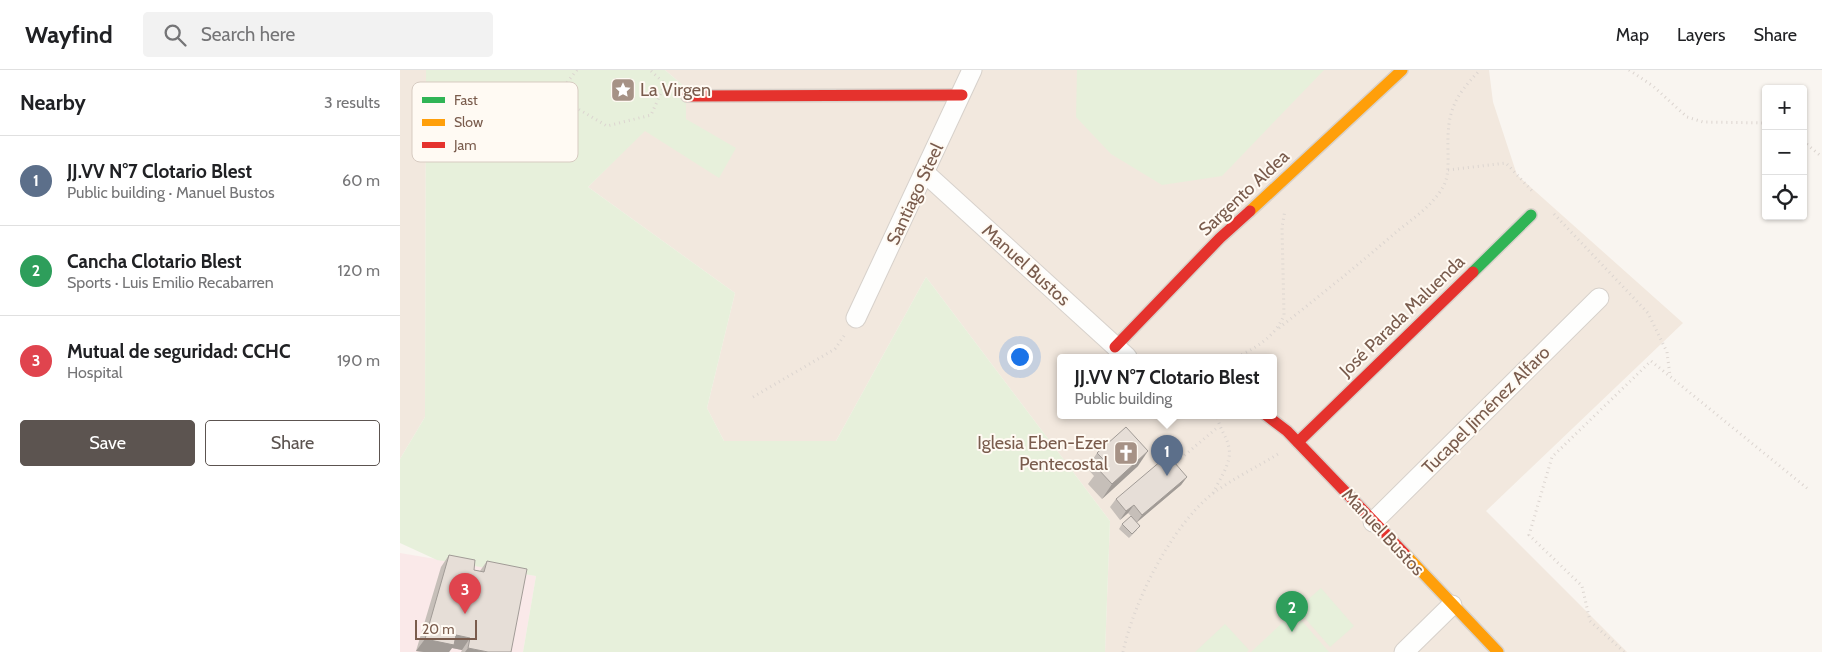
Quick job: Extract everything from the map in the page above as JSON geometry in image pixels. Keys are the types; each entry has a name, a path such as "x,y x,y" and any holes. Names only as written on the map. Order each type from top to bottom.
{"street":[{"name":"Santiago Steel","path":"856,318 962,95 972,70"},
{"name":"Sargento Aldea","path":"1121,352 1220,238 1291,175 1402,70"},
{"path":"687,96 962,95"},
{"name":"Manuel Bustos","path":"925,173 1121,352"},
{"name":"José Parada Maluenda","path":"1298,442 1531,215"},
{"name":"Tucapel Jiménez Alfaro","path":"1373,522 1599,298"},
{"name":"Manuel Bustos","path":"1271,419 1298,442 1498,652"},
{"path":"1404,652 1452,605"}],"path":[{"path":"567,82 577,70"},
{"path":"578,109 607,126 651,114 665,84 650,70"},
{"path":"1243,354 1258,347 1430,204 1444,185 1448,170 1447,126 1453,103 1462,88 1480,70"},
{"path":"1629,70 1653,86 1687,117 1703,122 1762,123"},
{"path":"1807,144 1822,157"},
{"path":"1448,170 1506,163 1540,199"},
{"path":"1279,328 1284,315 1285,296 1282,227 1291,175"},
{"path":"1553,213 1648,313 1666,352 1670,377"},
{"path":"753,397 834,349 856,318"},
{"path":"1624,652 1590,621 1582,586 1529,535 1552,457 1651,361 1808,489"},
{"path":"1123,652 1135,608 1166,551 1181,528 1212,494 1228,464 1229,448 1218,426 1217,419"},
{"path":"1171,467 1218,426"},
{"path":"1212,494 1298,442"}],"shaded area":[{"path":"400,70 426,70 426,82 412,82 412,162 426,162 425,417 400,459"},
{"path":"665,70 1489,70 1493,102 1517,175 1683,323 1486,511 1627,652 1105,652 1110,521 926,277 836,441 724,441 707,408 735,293 588,187 686,88"},
{"path":"400,553 536,576 523,652 400,652"}],"green space":[{"path":"426,70 665,70 686,88 686,119 736,148 719,178 645,131 588,187 735,293 707,408 724,441 836,441 926,277 1110,521 1105,652 523,652 536,576 437,560 400,543 400,459 425,417 426,162 578,162 578,82 426,82"},
{"path":"1077,70 1324,70 1222,176 1162,185 1111,154 1076,117"},
{"path":"1321,588 1354,626 1330,647 1297,609"},
{"path":"1294,612 1329,652 1251,652"},
{"path":"1225,624 1249,650 1247,652 1195,652"}],"building":[{"path":"1126,427 1148,451 1112,484 1098,469 1106,462 1097,453"},
{"path":"1168,455 1187,477 1142,515 1134,505 1126,511 1116,499"},
{"path":"1131,516 1140,526 1132,534 1122,524"},
{"path":"449,555 475,560 474,570 484,572 487,561 527,569 511,652 488,652 468,648 470,638 456,635 454,645 425,639"}],"traffic: fast":[{"path":"1473,272 1531,215"}],"traffic: slow":[{"path":"1250,211 1402,70"},
{"path":"1405,554 1498,652"}],"traffic: jam":[{"path":"687,96 962,95"},
{"path":"1115,347 1220,238 1250,211"},
{"path":"1298,442 1473,272"},
{"path":"1271,419 1287,431 1405,554"}],"place":[{"name":"La Virgen","path":"623,90"},
{"name":"Iglesia Eben-Ezer Pentecostal","path":"1126,453"},
{"name":"JJ.VV N°7 Clotario Blest","path":"1167,476"},
{"name":"Mutual de seguridad: CCHC","path":"465,614"},
{"name":"Cancha Clotario Blest","path":"1292,632"}]}
